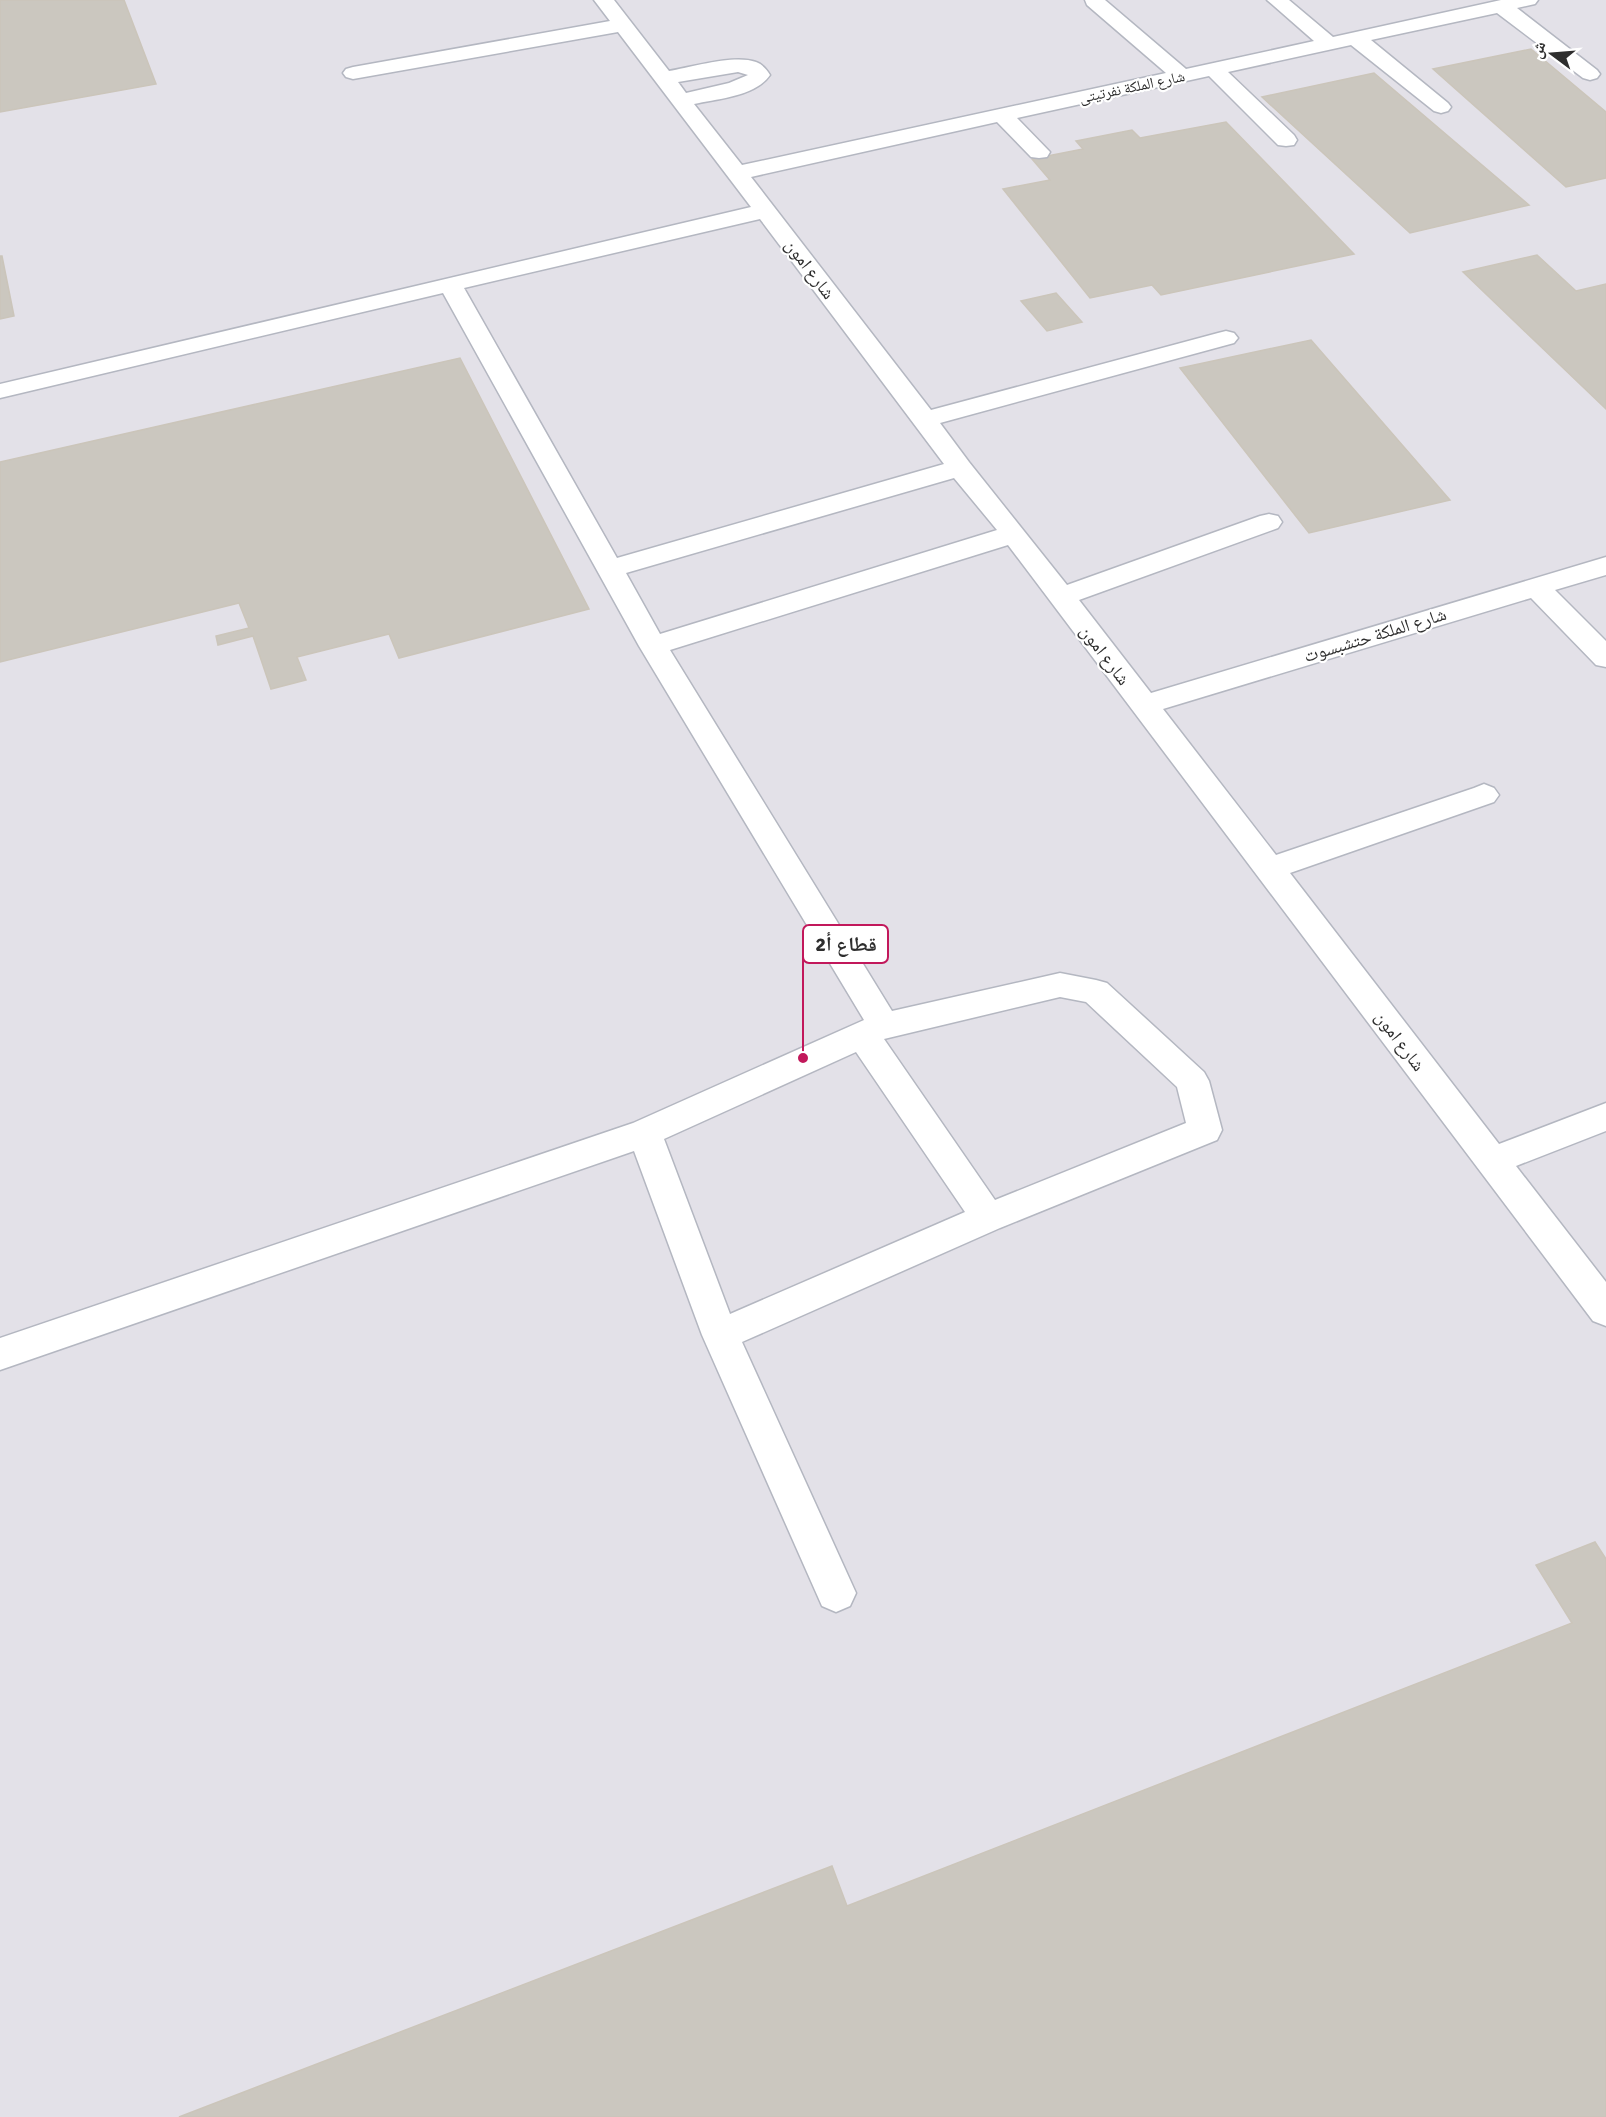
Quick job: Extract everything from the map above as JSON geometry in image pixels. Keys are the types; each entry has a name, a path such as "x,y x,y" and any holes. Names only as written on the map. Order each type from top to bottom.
{"lane":[{"name":"شارع امون","path":"604,0 1606,1311"},
{"path":"1277,0 1329,43"},
{"path":"1445,0 1462,14"},
{"name":"شارع الملكة نفرتيتى","path":"737,173 1528,0"},
{"path":"1094,1 1182,76"},
{"path":"1501,6 1590,74"},
{"path":"353,73 623,25"},
{"path":"1355,38 1441,107"},
{"path":"665,78 738,66 752,67 760,75 757,80 746,84 681,100"},
{"path":"1214,69 1286,140"},
{"path":"1002,115 1039,152"},
{"path":"0,391 765,211"},
{"path":"450,284 609,569 873,1030 988,1218"},
{"path":"925,419 1226,338"},
{"path":"609,569 960,468"},
{"path":"1061,597 1269,522"},
{"path":"653,646 1014,534"},
{"name":"شارع الملكة حتشبسوت","path":"1143,705 1606,566"},
{"path":"1536,587 1606,658"},
{"path":"1268,869 1484,795"},
{"path":"0,1354 645,1132 873,1030 1060,985 1096,992 1192,1081 1205,1130 988,1218 720,1335"},
{"path":"1491,1161 1606,1117"},
{"path":"645,1132 720,1335 836,1593"}],"shaded area":[{"path":"0,0 1606,0 1606,2117 0,2117"}],"building":[{"path":"0,0 124,0 156,84 0,112"},
{"path":"1531,49 1606,112 1606,178 1566,187 1433,69"},
{"path":"1374,73 1529,205 1410,233 1262,97"},
{"path":"1226,122 1354,254 1161,295 1152,285 1090,298 1003,189 1050,180 1032,159 1083,149 1076,141 1132,130 1140,138"},
{"path":"1537,255 1576,291 1606,284 1606,409 1463,272"},
{"path":"0,256 2,256 14,316 0,319"},
{"path":"1056,293 1082,322 1047,331 1021,301"},
{"path":"1311,340 1450,500 1309,533 1180,368"},
{"path":"460,358 589,609 399,658 389,634 297,657 306,680 271,689 253,636 218,645 216,636 249,628 239,603 0,662 0,462"},
{"path":"1595,1542 1606,1559 1606,2117 179,2117 832,1866 847,1906 1572,1623 1536,1565"}],"place":[{"name":"قطاع أ2","path":"803,1058"}]}
